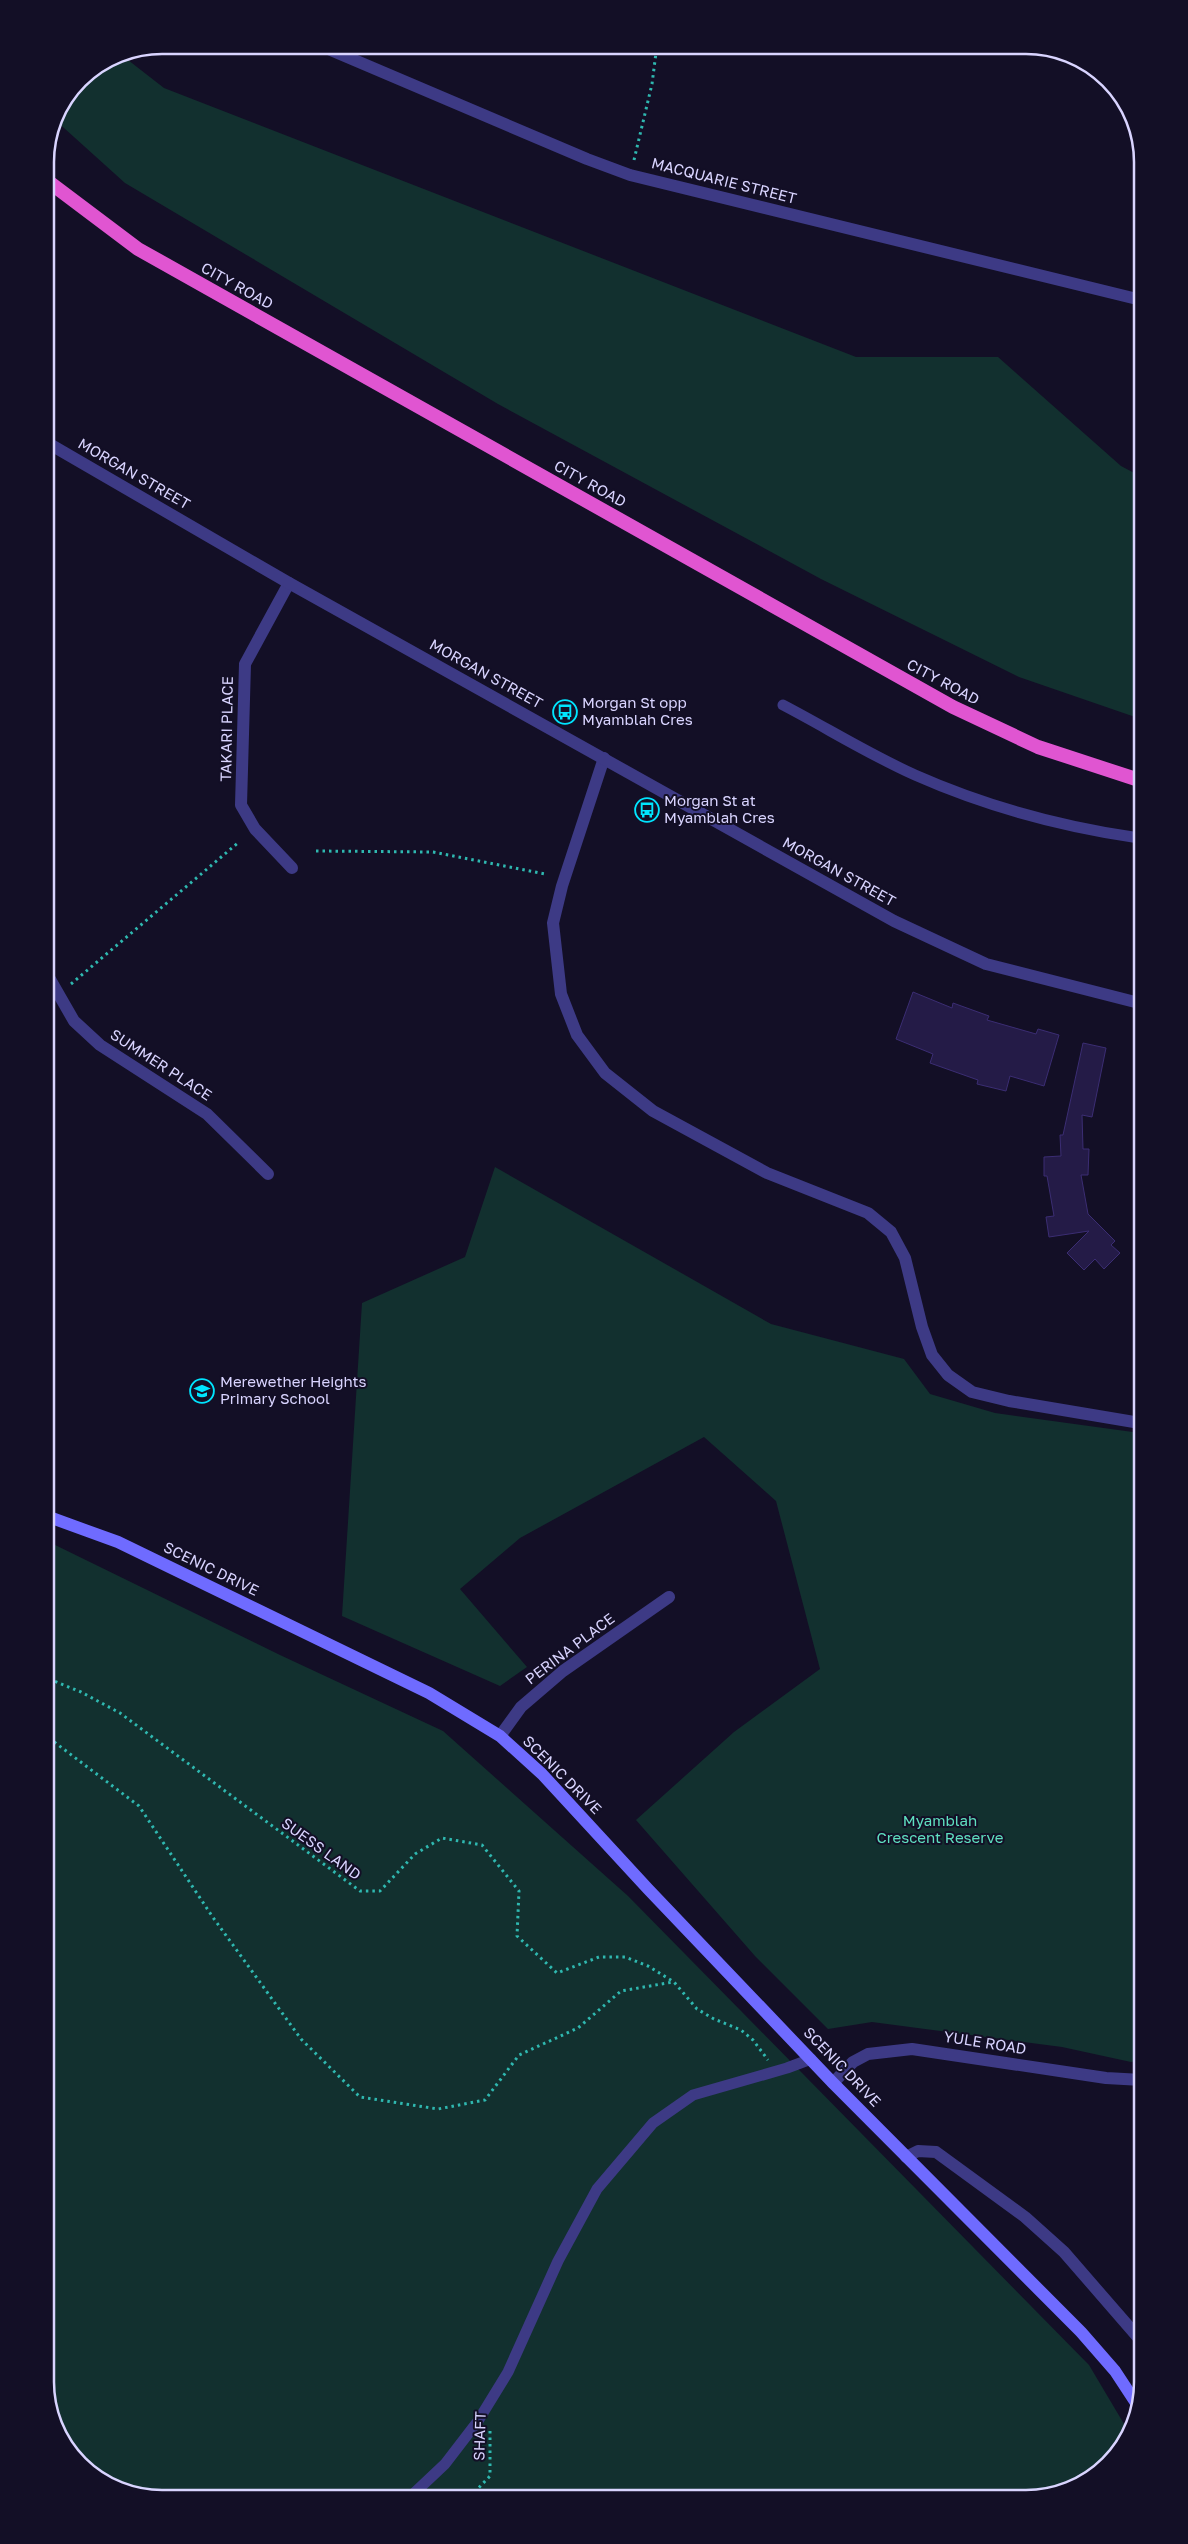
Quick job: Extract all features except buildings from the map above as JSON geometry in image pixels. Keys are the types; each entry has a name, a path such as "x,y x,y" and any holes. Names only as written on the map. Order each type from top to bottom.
{"highway":[{"name":"CITY ROAD","path":"54,187 138,249 954,707 1038,747 1134,779"}],"main road":[{"name":"SCENIC DRIVE","path":"54,1519 118,1542 429,1693 500,1736 542,1774 648,1889 833,2083 1081,2332 1115,2371 1133,2398"}],"street":[{"name":"MACQUARIE STREET","path":"341,54 630,175 1134,298"},
{"name":"MORGAN STREET","path":"54,447 289,583 894,921 986,964 1134,1002"},
{"name":"TAKARI PLACE","path":"289,583 245,664 241,805 254,830 292,868"},
{"path":"604,758 562,886 553,923 560,994 577,1035 605,1073 662,1116 767,1173 868,1213 890,1232 905,1258 922,1327 932,1355 948,1375 972,1392 1009,1402 1134,1422"},
{"name":"SUMMER PLACE","path":"54,986 74,1021 100,1046 206,1114 268,1174"},
{"name":"PERINA PLACE","path":"500,1736 521,1707 563,1671 669,1597"},
{"name":"YULE ROAD","path":"833,2083 853,2062 868,2054 912,2048 1106,2078 1134,2080"},
{"path":"906,2156 918,2151 936,2152 1025,2217 1064,2252 1134,2333"}],"lane":[{"path":"783,705 914,775 987,804 1107,834 1134,837"},
{"path":"417,2490 445,2464 478,2421 508,2372 558,2261 596,2189 653,2123 693,2095 811,2058"}],"path":[{"path":"630,175 652,84 656,54"},
{"path":"71,984 239,842"},
{"path":"316,851 433,852 545,874"},
{"name":"SUESS LAND","path":"54,1681 81,1692 120,1713 360,1891 380,1890 415,1854 442,1838 482,1845 519,1891 517,1936 556,1972 599,1957 626,1957 648,1966 674,1982 697,2009 714,2019 730,2024 753,2040 776,2070"},
{"path":"54,1741 139,1806 212,1916 301,2039 360,2097 438,2109 485,2100 519,2055 578,2028 621,1991 674,1982"},
{"name":"SHAFT","path":"477,2490 490,2476 490,2428"}],"green space":[{"path":"127,59 164,88 856,357 998,357 1121,466 1134,473 1134,717 1019,677 821,579 498,404 125,183 60,125 76,96 91,81 108,68"},
{"name":"Myamblah Crescent Reserve","path":"495,1167 771,1324 904,1359 930,1394 995,1413 1134,1432 1134,2061 1062,2047 872,2022 828,2029 755,1956 636,1820 734,1732 820,1669 776,1501 704,1437 520,1538 460,1589 527,1667 500,1686 342,1616 362,1303 465,1257"},
{"path":"54,1544 280,1655 443,1731 628,1896 1089,2365 1125,2426 1112,2448 1092,2468 1061,2485 1040,2489 155,2490 134,2487 120,2482 96,2468 76,2448 65,2430 59,2417 54,2382"}],"place":[{"name":"Morgan St opp Myamblah Cres","path":"565,712"},
{"name":"Morgan St at Myamblah Cres","path":"647,810"},
{"name":"Merewether Heights Primary School","path":"202,1391"}]}
